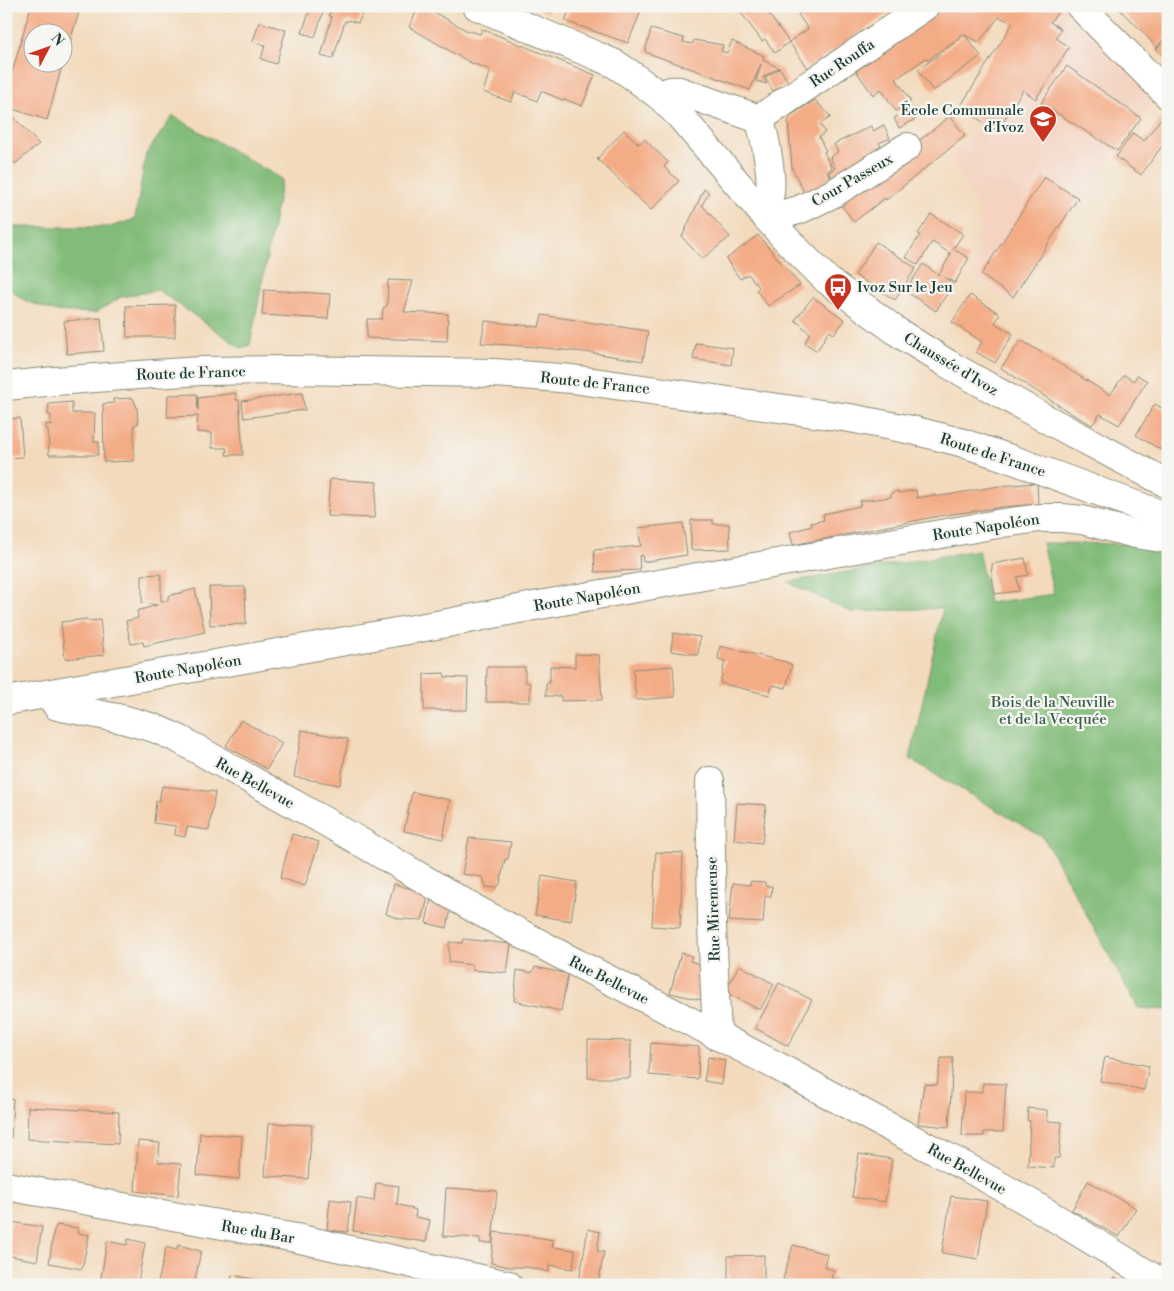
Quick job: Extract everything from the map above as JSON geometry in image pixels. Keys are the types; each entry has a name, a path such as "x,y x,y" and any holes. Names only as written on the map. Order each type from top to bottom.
{"street":[{"name":"Chaussée d'Ivoz","path":"476,6 615,64 633,76 680,116 804,258 827,280 899,333 948,364 1168,484"},
{"name":"Rue Rouffa","path":"759,119 925,6"},
{"path":"1080,6 1168,96"},
{"path":"661,98 666,92 679,91 759,119 764,131 771,189 764,213"},
{"name":"Cour Passeux","path":"764,213 799,210 834,194 907,147"},
{"name":"Route de France","path":"6,386 55,380 201,371 362,370 495,373 572,378 850,418 912,430 960,442 1008,458 1168,517"},
{"name":"Route Napoléon","path":"6,701 443,624 534,606 1040,518 1082,520 1135,534 1168,539"},
{"name":"Rue Bellevue","path":"50,694 57,706 154,728 179,740 334,826 475,909 970,1169 1042,1210 1165,1285"},
{"name":"Rue Miremeuse","path":"710,782 712,926 717,1036"},
{"name":"Rue du Bar","path":"6,1186 296,1238 508,1285"}],"shaded area":[{"name":"École Communale d'Ivoz","path":"1023,6 1063,6 1156,98 1062,222 1012,306 975,276 980,213 950,157 978,129 960,107"}],"green space":[{"path":"173,116 282,179 250,345 241,348 158,290 121,297 95,313 54,311 26,301 6,287 6,227 110,227 135,219 146,154"},
{"name":"Bois de la Neuville et de la Vecquée","path":"1042,543 1168,544 1168,1010 1138,1008 1044,838 910,759 943,608 850,612 788,582 978,550 989,603 1054,594"}],"building":[{"path":"31,6 81,6 72,35 72,22 26,22"},
{"path":"311,6 325,6 315,37 302,33"},
{"path":"333,6 366,6 358,23 345,21 333,59 321,56 332,17 329,16"},
{"path":"419,6 423,6 466,30 480,34 482,29 595,75 582,106 541,91 537,101 515,92 511,102 483,92 490,70 469,62 409,27"},
{"path":"532,6 550,6 548,13"},
{"path":"571,6 643,6 628,43 565,21"},
{"path":"736,6 763,6 789,42 775,53 765,39 762,41"},
{"path":"808,6 831,6 834,11 841,6 899,6 808,68 789,42 808,29 798,14"},
{"path":"949,6 1057,6 1061,9 1050,22 1061,29 1056,38 1069,47 1036,99 1023,90 997,131 960,107 1013,23 999,17 979,42 963,34 928,60 926,58 896,79 911,101 896,111 881,89 873,95 856,71"},
{"path":"1116,6 1167,6 1165,8 1168,8 1168,35 1156,47"},
{"path":"259,22 286,30 276,64 261,59 265,45 253,41"},
{"path":"651,29 684,38 683,42 692,44 694,40 723,45 721,51 727,53 732,41 764,56 763,60 779,68 763,77 767,84 756,81 761,64 750,90 645,52"},
{"path":"965,35 981,56 933,91 918,70"},
{"path":"1168,37 1168,61 1156,49"},
{"path":"22,38 22,72 60,72 47,120 6,107 6,94"},
{"path":"1067,66 1141,118 1117,151 1041,103"},
{"path":"780,68 788,82 773,91 765,77"},
{"path":"815,100 831,117 820,124 825,132 819,137 832,168 827,172 831,181 833,180 829,172 835,168 830,157 838,152 834,144 871,126 873,131 884,125 890,138 879,143 886,156 805,194 792,168 788,121 793,114"},
{"path":"6,109 39,144 15,164 6,152"},
{"path":"910,109 916,119 899,128 894,118"},
{"path":"1165,113 1168,115 1168,138 1141,175 1116,157 1133,133 1144,141"},
{"path":"950,116 965,136 886,200 885,198 854,222 838,201"},
{"path":"624,130 639,144 644,139 668,162 664,167 679,181 651,210 597,159"},
{"path":"1044,177 1078,198 1013,297 981,275"},
{"path":"704,189 709,193 702,205 730,237 702,259 682,237"},
{"path":"931,214 963,234 953,249 969,258 955,283 944,277 953,284 936,311 905,291 923,264 939,275 951,254 932,242 918,265 906,257"},
{"path":"758,235 800,285 768,306 756,290 759,287 748,274 740,279 726,259"},
{"path":"876,242 916,268 895,300 855,275"},
{"path":"388,280 413,281 404,312 448,314 447,341 367,338 367,319 382,319 383,308 387,306"},
{"path":"264,290 330,294 328,319 262,315"},
{"path":"970,295 1000,314 995,323 1013,334 995,363 976,352 982,342 952,322"},
{"path":"813,297 845,320 834,334 829,331 817,351 805,343 810,333 795,320"},
{"path":"175,305 175,337 127,337 126,306"},
{"path":"542,315 648,331 643,361 593,353 481,343 485,321 539,327"},
{"path":"101,318 104,351 67,354 64,321"},
{"path":"1021,340 1110,395 1124,375 1134,381 1137,375 1147,381 1119,425 1100,414 1092,425 1001,368"},
{"path":"696,343 733,348 731,365 693,359"},
{"path":"236,393 236,400 239,400 243,455 226,455 227,448 212,448 212,433 197,432 198,416 167,417 168,395 197,394 198,410 198,398"},
{"path":"302,393 305,410 244,418 242,401"},
{"path":"133,398 137,408 138,424 134,425 134,461 104,462 103,404 114,403 113,399"},
{"path":"72,402 72,413 95,413 94,442 99,442 98,455 49,455 48,429 46,429 46,424 51,425 51,415 48,415 49,404"},
{"path":"1155,404 1168,412 1168,454 1136,435"},
{"path":"20,418 23,457 6,458 6,419"},
{"path":"330,479 377,482 374,518 327,516"},
{"path":"1037,483 1038,504 939,516 793,545 790,532 812,526 811,523 824,520 823,514 860,506 860,501 891,497 891,493 898,491 899,493 916,490 917,498 935,495 935,497 999,486"},
{"path":"691,520 713,520 713,524 729,524 730,549 691,550"},
{"path":"683,523 687,555 643,562 642,555 639,556 640,570 595,572 594,550 641,546 638,528"},
{"path":"1025,558 1028,575 1017,577 1019,591 995,594 992,564"},
{"path":"161,574 161,601 168,601 168,596 195,589 205,632 144,646 143,642 131,644 126,621 138,618 137,611 157,605 142,603 142,575"},
{"path":"209,587 245,587 246,624 210,625"},
{"path":"87,619 88,621 100,620 104,655 65,659 61,622"},
{"path":"673,633 700,637 698,655 671,651"},
{"path":"720,646 792,665 786,688 772,685 769,695 720,683 725,661 718,659"},
{"path":"575,654 599,655 602,700 561,701 561,696 546,696 546,683 550,683 550,666 575,667"},
{"path":"673,666 675,697 636,700 633,669"},
{"path":"487,667 525,667 525,682 530,683 530,702 486,702"},
{"path":"444,673 445,677 468,678 467,710 424,710 424,674"},
{"path":"241,720 282,743 267,769 226,746"},
{"path":"302,730 348,739 340,785 294,777"},
{"path":"162,786 215,792 209,830 187,827 185,837 175,835 176,826 154,823 156,801 159,801"},
{"path":"412,792 450,800 443,839 404,831"},
{"path":"737,803 766,805 762,843 734,840"},
{"path":"292,834 319,842 305,886 280,878"},
{"path":"469,838 511,842 500,884 496,888 486,887 483,877 462,874"},
{"path":"656,852 683,853 680,928 652,926"},
{"path":"542,876 577,882 571,921 535,915"},
{"path":"751,881 765,882 765,886 772,886 771,896 765,896 763,923 729,921 733,883 750,885"},
{"path":"394,884 429,894 422,920 400,919 386,914"},
{"path":"431,899 452,904 447,928 426,923"},
{"path":"463,939 511,944 507,973 472,970 472,965 449,962 449,942 462,943"},
{"path":"681,953 692,956 690,961 702,965 700,975 707,977 710,1002 670,993"},
{"path":"739,965 774,984 760,1010 725,992"},
{"path":"535,967 568,974 561,1011 514,1001 517,970 532,973"},
{"path":"779,983 812,1000 788,1046 755,1028"},
{"path":"588,1040 631,1041 630,1078 588,1078"},
{"path":"651,1043 699,1047 698,1079 649,1075"},
{"path":"708,1057 725,1060 722,1084 704,1081"},
{"path":"1105,1057 1149,1066 1144,1090 1100,1081"},
{"path":"941,1058 953,1058 949,1127 918,1124 924,1084 937,1085"},
{"path":"983,1083 1006,1084 1003,1132 984,1132 984,1136 962,1136 964,1092 982,1092"},
{"path":"6,1099 13,1099 11,1138 6,1138"},
{"path":"28,1107 119,1112 118,1144 27,1139"},
{"path":"1028,1108 1047,1110 1047,1121 1062,1122 1059,1158 1054,1158 1054,1168 1028,1166 1030,1121 1027,1120"},
{"path":"269,1123 312,1125 308,1179 265,1176"},
{"path":"200,1133 242,1136 239,1179 197,1175"},
{"path":"138,1141 160,1143 158,1162 181,1164 178,1196 135,1191"},
{"path":"859,1154 892,1159 885,1202 852,1197"},
{"path":"1088,1181 1136,1208 1119,1237 1072,1210"},
{"path":"376,1183 399,1186 397,1204 416,1210 415,1217 430,1220 426,1242 353,1231 357,1198 374,1201"},
{"path":"446,1188 497,1191 492,1243 480,1243 480,1238 443,1236"},
{"path":"951,1196 987,1201 978,1259 942,1253"},
{"path":"330,1199 351,1202 348,1232 327,1230"},
{"path":"11,1222 42,1227 37,1261 6,1255"},
{"path":"57,1225 78,1228 77,1233 89,1235 82,1269 49,1263 54,1230"},
{"path":"588,1229 600,1232 597,1251 604,1252 598,1285 579,1282"},
{"path":"494,1232 554,1240 552,1247 575,1250 573,1269 549,1265 549,1272 527,1267 509,1267 491,1263"},
{"path":"128,1239 145,1243 138,1282 120,1279 117,1285 100,1285 107,1241 127,1245"},
{"path":"178,1245 201,1251 194,1285 164,1285 158,1283 166,1247 176,1250"},
{"path":"793,1245 827,1254 824,1267 834,1270 831,1278 855,1285 804,1285 783,1279"},
{"path":"764,1255 764,1285 728,1285 728,1256"},
{"path":"232,1275 280,1284 230,1285"},
{"path":"1114,1277 1130,1285 1110,1285"}],"place":[{"name":"École Communale d'Ivoz","path":"1043,143"},
{"name":"Ivoz Sur le Jeu","path":"838,311"}]}
